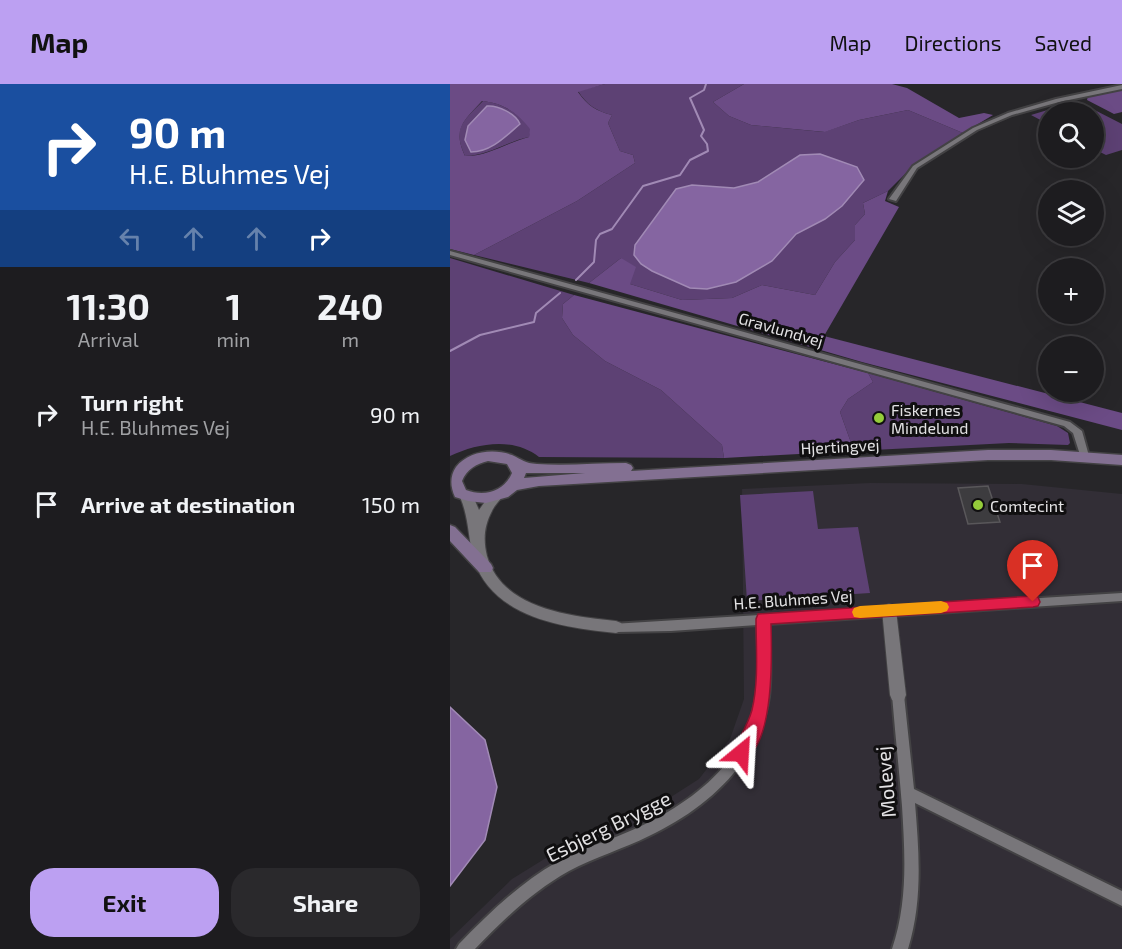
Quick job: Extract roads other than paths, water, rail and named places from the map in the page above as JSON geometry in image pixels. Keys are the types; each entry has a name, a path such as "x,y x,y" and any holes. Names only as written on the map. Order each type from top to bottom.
{"main road":[{"name":"Hjertingvej","path":"514,485 704,471 988,455 1084,456 1122,460"},
{"path":"498,456 514,462 518,467 519,473 514,485 496,496 476,499 458,490 455,481 456,469 478,458 498,456"},
{"name":"Hjertingvej","path":"518,467 539,469 606,467 704,471"},
{"path":"450,531 485,568"}],"street":[{"path":"893,200 915,167 975,129 1039,105 1122,87"},
{"name":"Gravlundvej","path":"450,253 1067,424 1077,431 1084,456"},
{"name":"H.E. Bluhmes Vej","path":"458,490 472,508 485,568 503,591 522,604 550,617 584,624 616,627 671,626 889,610 1122,597"},
{"path":"478,534 486,508 496,496"},
{"name":"Molevej","path":"889,610 908,793 913,885 912,910 900,949"},
{"name":"Esbjerg Brygge","path":"464,949 487,925 561,867 677,815 707,793 732,767 749,739 760,710 764,678 763,619"},
{"path":"908,793 1122,899"}],"waterway":[{"path":"576,280 594,262 596,240 600,234 612,229 643,186 680,175 690,160 708,151 707,144 701,136 704,130 690,98 704,90 706,84"},
{"path":"450,351 480,335 534,322 536,313 560,293"}],"place":[{"name":"Fiskernes Mindelund","path":"879,418"},
{"name":"Comtecint","path":"978,505"}]}
